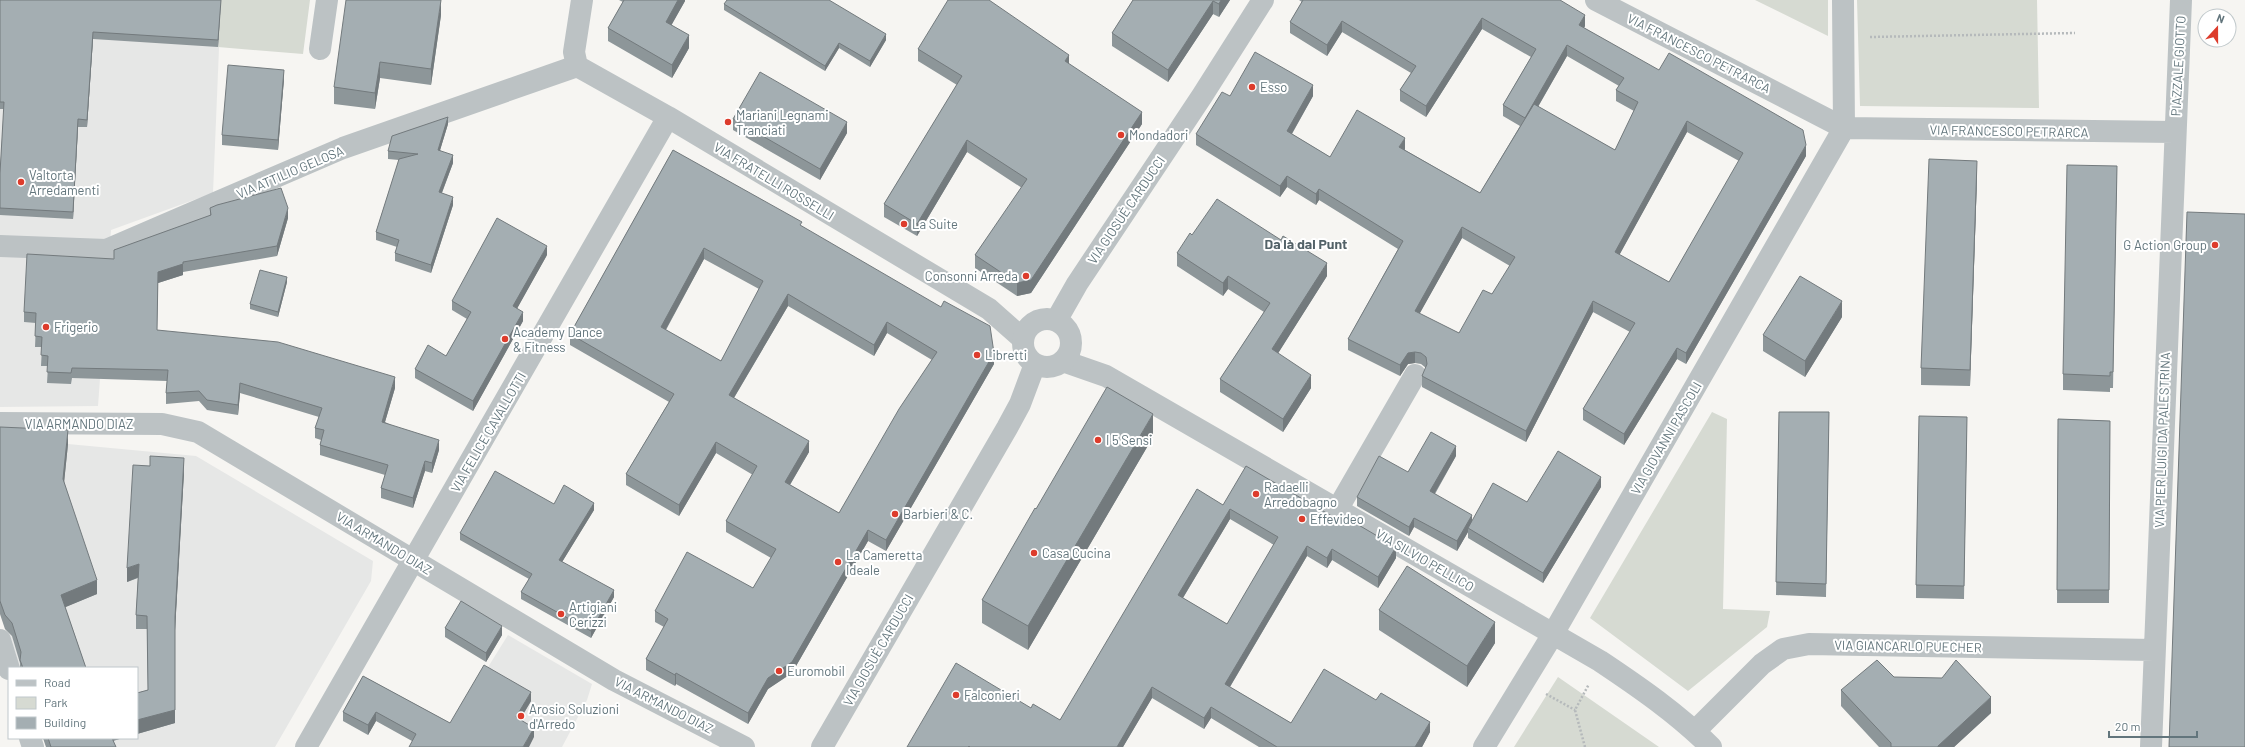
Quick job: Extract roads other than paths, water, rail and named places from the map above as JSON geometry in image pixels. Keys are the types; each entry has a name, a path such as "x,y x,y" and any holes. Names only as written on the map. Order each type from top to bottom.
{"street":[{"path":"320,49 327,0"},
{"path":"577,66 574,52 582,0"},
{"name":"VIA GIOSUÈ CARDUCCI","path":"1056,321 1077,284 1202,96 1263,0"},
{"name":"VIA FRANCESCO PETRARCA","path":"1596,0 1844,128 2174,132"},
{"path":"1843,0 1844,128"},
{"name":"PIAZZALE GIOTTO","path":"2174,132 2181,0"},
{"name":"VIA FRATELLI ROSSELLI","path":"577,66 668,117 989,309 1023,339"},
{"name":"VIA ATTILIO GELOSA","path":"0,246 106,250 343,148 577,66"},
{"name":"VIA FELICE CAVALLOTTI","path":"306,747 668,117"},
{"name":"VIA GIOVANNI PASCOLI","path":"1484,747 1553,634 1844,128"},
{"name":"VIA PIER LUIGI DA PALESTRINA","path":"2151,747 2174,132"},
{"path":"1048,319 1056,321 1064,326 1070,334 1071,344 1068,354 1062,361 1054,366 1044,367 1035,364 1023,349 1023,339 1026,330 1040,320 1048,319"},
{"name":"VIA SILVIO PELLICO","path":"1062,361 1106,376 1600,661 1639,687 1695,731 1711,747"},
{"name":"VIA GIOSUÈ CARDUCCI","path":"822,747 1007,428 1020,404 1035,364"},
{"path":"1337,510 1415,375"},
{"name":"VIA ARMANDO DIAZ","path":"0,423 162,424 198,432 614,680 744,747"},
{"path":"0,640 8,667"},
{"name":"VIA GIANCARLO PUECHER","path":"1695,731 1762,664 1784,649 1809,644 2154,650"}],"place":[{"name":"Esso","path":"1252,87"},
{"name":"Mariani Legnami Tranciati","path":"728,122"},
{"name":"Mondadori","path":"1121,135"},
{"name":"Valtorta Arredamenti","path":"21,182"},
{"name":"La Suite","path":"904,224"},
{"name":"G Action Group","path":"2215,245"},
{"name":"Consonni Arreda","path":"1026,276"},
{"name":"Frigerio","path":"46,327"},
{"name":"Academy Dance & Fitness","path":"505,339"},
{"name":"Libretti","path":"977,355"},
{"name":"I 5 Sensi","path":"1098,440"},
{"name":"Radaelli Arredobagno","path":"1256,494"},
{"name":"Barbieri & C.","path":"895,514"},
{"name":"Effevideo","path":"1302,519"},
{"name":"Casa Cucina","path":"1034,553"},
{"name":"La Cameretta Ideale","path":"838,562"},
{"name":"Artigiani Cerizzi","path":"561,614"},
{"name":"Euromobil","path":"779,671"},
{"name":"Falconieri","path":"956,695"},
{"name":"Arosio Soluzioni d'Arredo","path":"521,716"}],"district":[{"name":"Da là dal Punt","path":"1306,243"}]}
